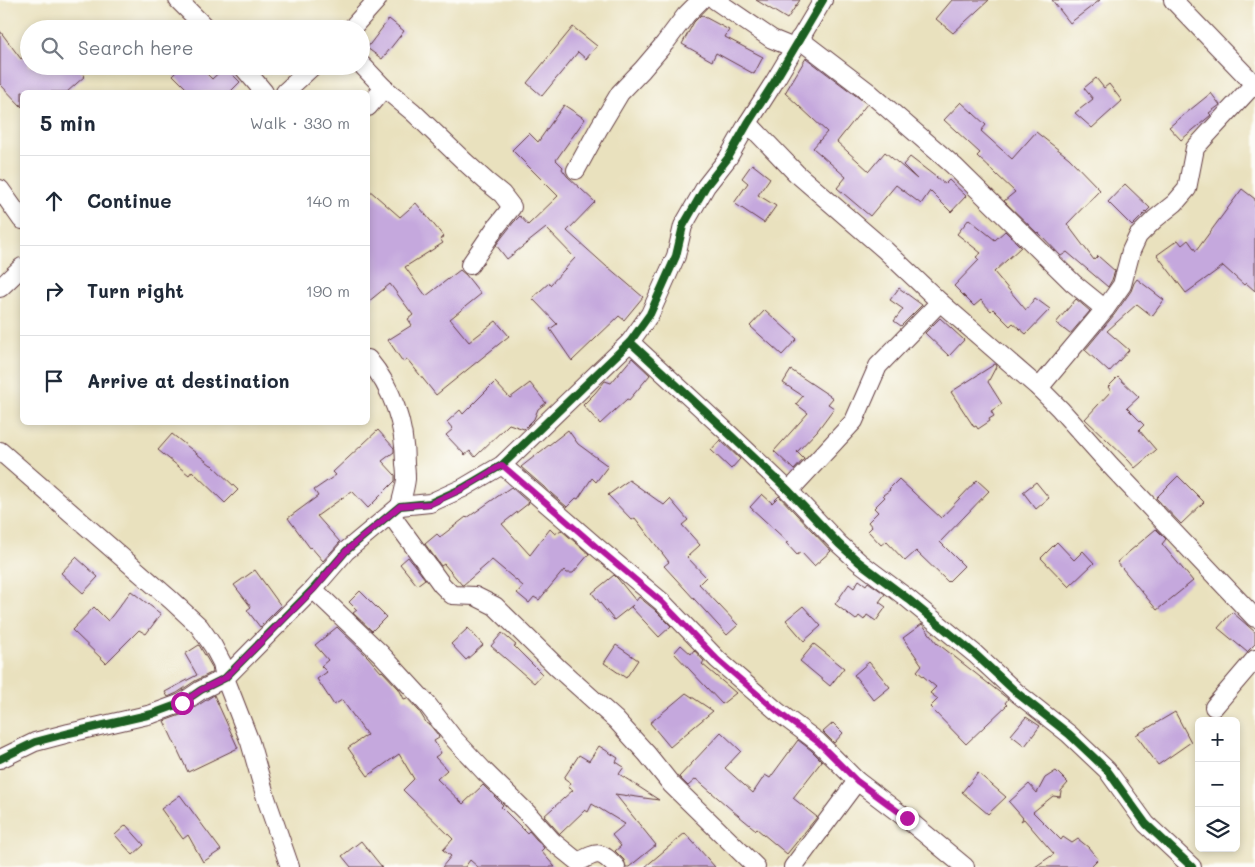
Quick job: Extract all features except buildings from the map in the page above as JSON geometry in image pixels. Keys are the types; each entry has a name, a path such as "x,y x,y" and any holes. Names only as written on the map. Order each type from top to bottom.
{"street":[{"path":"178,0 198,20"},
{"path":"359,20 377,0"},
{"path":"576,170 598,128 620,93 701,0"},
{"path":"715,0 772,39 797,43 871,94 954,166 1073,283 1105,309"},
{"path":"395,510 430,504 464,488 502,465 630,342 650,314 676,256 683,226 706,186 728,158 823,0"},
{"path":"1040,388 1105,309 1122,285 1131,251 1138,236 1187,190 1195,148 1254,84 1173,0"},
{"path":"370,73 502,194 512,207 470,265"},
{"path":"250,75 262,90"},
{"path":"287,90 303,75"},
{"path":"370,104 384,88"},
{"path":"748,123 796,173 885,250 940,302 1040,388 1255,618"},
{"path":"0,189 20,217"},
{"path":"0,288 20,269"},
{"path":"790,491 854,421 878,366 940,302"},
{"path":"630,342 790,491 839,544 859,562 907,598 1017,693 1069,734 1108,770 1146,824 1192,867"},
{"path":"0,759 35,742 152,714 182,703 201,690 225,678 314,589 346,551 395,510 406,480 405,445 396,407 387,386 370,362"},
{"path":"0,451 171,600 199,626 213,646 222,663 225,678 250,742 286,866"},
{"path":"502,465 662,602 718,660 778,712 818,742 857,781 907,818 965,867"},
{"path":"395,510 442,585 452,596 475,596 495,606 558,668 616,720 647,754 670,784 756,867"},
{"path":"314,589 381,654 427,704 454,739 527,813 552,842 576,864 594,854 605,856 616,867"},
{"path":"1214,707 1255,659"},
{"path":"793,867 857,781"}],"cycle path":[{"path":"0,759 35,742 152,714 182,703 201,690 225,678 313,589 346,551 400,506 430,503 463,488 502,465 630,342 650,314 676,256 683,226 706,186 728,158 823,0"},
{"path":"630,342 789,491 839,544 859,562 907,598 975,654 1017,693 1069,734 1107,770 1146,824 1192,867"}],"route":[{"path":"182,703 201,690 225,678 314,589 346,551 400,506 430,504 464,488 502,465 662,602 718,660 778,712 818,742 857,781 907,818"}]}
